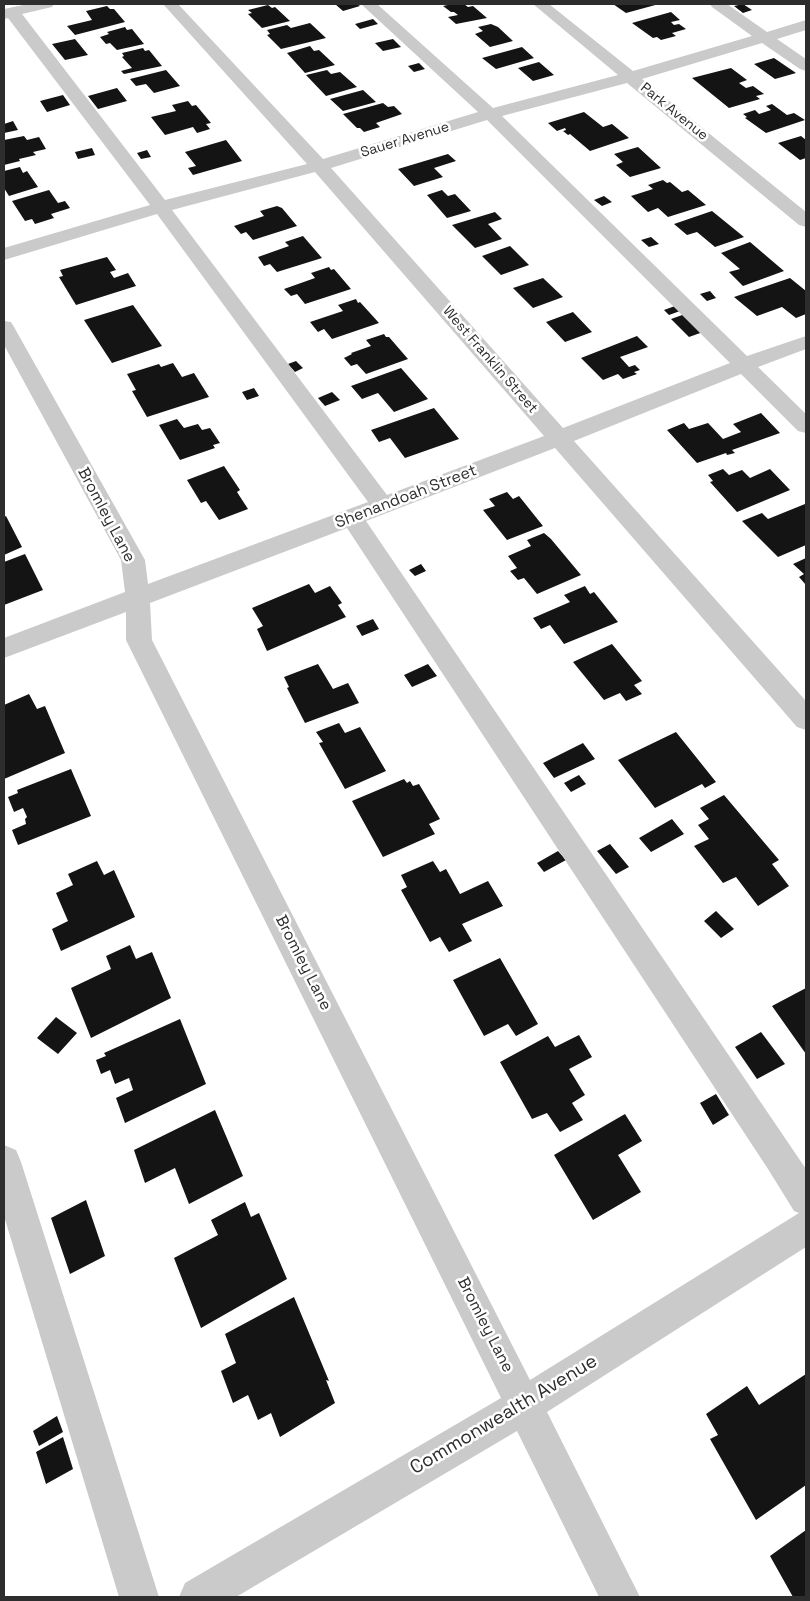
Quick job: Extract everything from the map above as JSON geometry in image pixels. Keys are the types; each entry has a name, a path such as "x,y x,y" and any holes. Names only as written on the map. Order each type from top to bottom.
{"street":[{"path":"47,4 17,9 383,506"},
{"name":"West Franklin Street","path":"170,4 319,166 806,719"},
{"path":"368,4 490,114 806,426"},
{"name":"Park Avenue","path":"540,4 806,221"},
{"path":"717,4 806,66"},
{"name":"Sauer Avenue","path":"4,254 161,207 319,166 490,114 631,77 806,25"},
{"name":"Bromley Lane","path":"4,326 133,560 138,597 140,640 620,1597"},
{"name":"Shenandoah Street","path":"4,648 352,518 559,439 744,364 806,342"},
{"path":"352,518 780,1157 806,1199"},
{"path":"4,1162 139,1597"},
{"name":"Commonwealth Avenue","path":"199,1597 525,1405 806,1227"}],"building":[{"path":"335,4 357,4 360,6 343,11"},
{"path":"452,4 473,6 487,18 456,24 448,17 458,15 443,6"},
{"path":"613,4 659,4 626,13"},
{"path":"743,4 752,10 743,13 734,6"},
{"path":"268,5 272,8 275,7 290,21 262,28 248,14 252,13 248,10"},
{"path":"107,6 110,9 114,9 125,22 75,35 67,26 92,20 86,11"},
{"path":"671,12 680,20 671,22 674,25 679,24 686,29 672,33 676,36 661,40 657,37 653,38 632,23"},
{"path":"373,19 378,24 360,29 355,24"},
{"path":"310,23 326,38 281,49 267,35 270,34 267,30 287,25 291,28"},
{"path":"491,24 498,27 513,41 490,47 475,34 483,31 478,27"},
{"path":"125,27 127,30 132,29 144,44 117,50 110,43 106,44 100,37 109,34 107,32"},
{"path":"75,39 88,55 65,60 52,44"},
{"path":"393,39 401,47 383,51 375,43"},
{"path":"310,46 314,51 319,50 335,65 305,73 287,53"},
{"path":"522,47 534,58 496,69 482,58"},
{"path":"143,48 145,51 149,50 162,66 124,74 121,71 132,68 122,57 124,56 122,53"},
{"path":"774,58 796,73 775,79 754,64"},
{"path":"539,62 554,75 533,81 518,68"},
{"path":"419,63 425,69 414,72 408,66"},
{"path":"731,68 747,80 739,83 746,88 753,86 764,94 756,96 760,99 729,108 692,78"},
{"path":"166,70 180,86 154,93 146,84 136,86 130,79"},
{"path":"327,70 331,74 340,72 357,87 326,96 306,75"},
{"path":"117,88 127,101 98,109 88,96"},
{"path":"363,90 376,102 343,111 330,99"},
{"path":"63,95 70,105 47,112 40,101"},
{"path":"188,101 192,106 196,105 211,123 206,124 210,129 197,133 193,127 165,135 151,117 176,111 172,105"},
{"path":"383,103 388,107 394,106 402,114 376,123 380,127 364,132 357,128 343,114"},
{"path":"772,104 787,115 794,113 805,120 766,133 745,118 747,117 743,114 755,110 759,114 771,110 766,106"},
{"path":"584,112 603,127 612,124 629,138 590,151 570,134 568,135 563,131 566,130 565,128 557,131 548,123"},
{"path":"13,121 18,130 4,133 4,124"},
{"path":"24,136 27,140 39,137 46,149 33,152 36,155 4,165 4,140"},
{"path":"801,136 806,140 806,158 800,160 778,143"},
{"path":"226,140 242,161 193,175 188,168 196,166 185,152"},
{"path":"638,147 661,168 630,177 616,165 623,162 614,154"},
{"path":"92,148 95,155 78,159 75,152"},
{"path":"147,150 151,157 141,159 137,153"},
{"path":"448,154 456,161 434,168 443,177 414,186 398,169"},
{"path":"20,167 23,173 27,171 38,187 9,196 4,188 4,171"},
{"path":"663,180 667,183 670,182 682,192 688,190 706,205 668,217 658,208 648,212 631,196 653,189 648,185"},
{"path":"49,190 58,203 65,201 70,208 51,214 54,218 35,224 32,219 25,221 12,201"},
{"path":"442,190 448,196 455,194 471,211 447,218 427,195"},
{"path":"604,196 612,202 602,206 594,200"},
{"path":"277,206 282,208 297,226 253,240 246,232 241,234 234,226 264,216 260,211"},
{"path":"712,211 744,237 715,247 697,232 687,235 674,224"},
{"path":"495,212 502,219 488,224 502,239 475,248 452,225"},
{"path":"303,236 322,258 277,272 270,264 264,266 258,257 289,246 285,242"},
{"path":"651,237 659,244 649,247 641,240"},
{"path":"750,242 784,271 743,286 729,272 740,269 721,253"},
{"path":"510,246 529,265 501,275 482,256"},
{"path":"107,257 116,270 110,272 114,278 128,273 136,286 76,305 59,277 63,276 60,270"},
{"path":"329,267 331,270 334,269 351,289 305,304 297,294 291,296 284,289 315,278 311,273"},
{"path":"543,278 563,297 533,308 513,288"},
{"path":"790,278 806,291 806,314 796,318 782,307 757,316 734,297"},
{"path":"710,291 716,298 707,301 700,294"},
{"path":"356,299 379,323 332,339 324,329 318,332 310,322 343,311 338,305"},
{"path":"133,305 162,346 112,363 84,320"},
{"path":"675,306 680,311 669,315 664,310"},
{"path":"573,312 592,332 565,342 546,322"},
{"path":"685,314 703,332 689,337 671,319"},
{"path":"384,334 386,337 389,337 408,359 366,374 357,364 351,366 344,358 351,353 371,346 366,340"},
{"path":"637,336 648,347 620,357 629,367 635,365 640,370 634,372 637,374 623,379 618,374 603,380 581,358"},
{"path":"296,361 303,368 295,372 288,364"},
{"path":"173,363 182,377 194,373 209,397 147,417 132,391 136,390 127,374 159,364 161,367"},
{"path":"401,368 428,399 394,412 378,393 362,399 351,386"},
{"path":"254,388 259,396 247,400 242,392"},
{"path":"332,392 340,400 325,406 318,398"},
{"path":"434,408 459,439 405,458 390,438 379,442 371,430"},
{"path":"761,413 780,433 732,450 735,453 727,455 726,453 697,463 667,430 684,423 689,429 708,423 723,439 741,432 733,424"},
{"path":"177,419 184,428 198,424 202,430 210,428 220,443 213,445 215,448 180,460 159,425"},
{"path":"224,466 240,490 237,492 248,509 219,520 206,501 201,503 187,480"},
{"path":"723,469 729,475 742,470 750,478 770,469 790,490 737,512 710,482 713,481 708,475"},
{"path":"507,492 513,499 519,496 543,526 507,540 483,510 495,506 489,499"},
{"path":"805,504 806,545 778,557 742,521 762,513 768,519"},
{"path":"6,516 22,547 4,555 4,517"},
{"path":"544,533 581,575 537,594 524,578 518,580 510,571 517,568 508,556 531,546 527,540"},
{"path":"25,554 43,590 4,605 4,562"},
{"path":"806,558 806,585 799,577 804,574 793,564"},
{"path":"421,564 426,571 415,576 409,570"},
{"path":"309,584 315,593 330,586 342,603 338,605 346,617 267,651 257,629 263,626 252,608"},
{"path":"585,586 590,594 594,592 618,622 564,644 550,625 541,629 533,618 570,602 564,595"},
{"path":"373,619 379,629 362,636 356,626"},
{"path":"612,644 642,681 634,685 642,694 626,701 620,693 604,700 573,662"},
{"path":"318,664 333,689 348,683 359,703 305,723 287,688 289,687 284,677"},
{"path":"428,664 437,676 412,687 404,675"},
{"path":"29,694 37,709 45,706 65,753 4,779 4,705"},
{"path":"339,723 345,733 360,727 386,771 345,789 319,743 323,742 316,732"},
{"path":"676,732 716,782 705,788 702,784 655,808 618,760"},
{"path":"583,743 595,759 554,778 543,763"},
{"path":"71,769 91,816 18,845 12,830 26,824 25,819 27,817 23,808 14,812 8,797 18,793 17,790"},
{"path":"579,775 586,784 571,792 564,783"},
{"path":"404,779 407,783 410,781 413,786 419,784 440,819 429,824 435,834 383,857 352,801"},
{"path":"724,795 779,860 772,864 789,886 758,906 736,877 723,883 694,846 709,839 698,825 709,819 700,808"},
{"path":"672,819 684,834 651,852 639,838"},
{"path":"610,844 629,867 616,874 597,851"},
{"path":"558,851 566,860 544,872 537,863"},
{"path":"97,861 104,875 114,870 135,917 61,951 52,929 68,921 56,893 73,885 68,874"},
{"path":"433,861 440,872 446,869 460,894 488,881 503,906 462,924 472,941 449,952 440,937 430,942 401,890 407,887 401,875"},
{"path":"716,911 734,929 721,938 704,921"},
{"path":"130,945 136,959 152,952 171,998 91,1038 71,988 111,969 106,956"},
{"path":"500,958 538,1024 516,1036 508,1024 484,1036 453,980"},
{"path":"806,988 806,1054 772,1006"},
{"path":"56,1017 77,1033 58,1054 37,1038"},
{"path":"180,1019 206,1084 125,1123 116,1098 133,1090 129,1078 115,1084 110,1070 101,1074 96,1060 106,1056 104,1053"},
{"path":"761,1032 785,1064 757,1079 735,1047"},
{"path":"579,1035 592,1057 569,1069 585,1095 572,1103 583,1120 560,1132 547,1113 532,1119 500,1062 548,1036 555,1047"},
{"path":"716,1094 729,1115 713,1125 700,1103"},
{"path":"215,1110 243,1176 189,1204 175,1168 145,1183 134,1150"},
{"path":"625,1114 642,1141 618,1155 641,1192 593,1220 554,1155"},
{"path":"86,1200 105,1256 70,1274 51,1218"},
{"path":"245,1202 251,1217 259,1213 287,1279 201,1328 174,1258 218,1235 211,1220"},
{"path":"294,1297 329,1381 326,1380 335,1403 280,1437 271,1413 258,1420 248,1395 233,1403 221,1371 236,1363 225,1334"},
{"path":"806,1374 806,1485 756,1520 710,1439 718,1435 706,1414 747,1386 759,1405"},
{"path":"57,1416 63,1432 39,1446 33,1431"},
{"path":"63,1437 73,1469 46,1484 36,1452"},
{"path":"806,1530 806,1597 793,1597 770,1556"}]}
